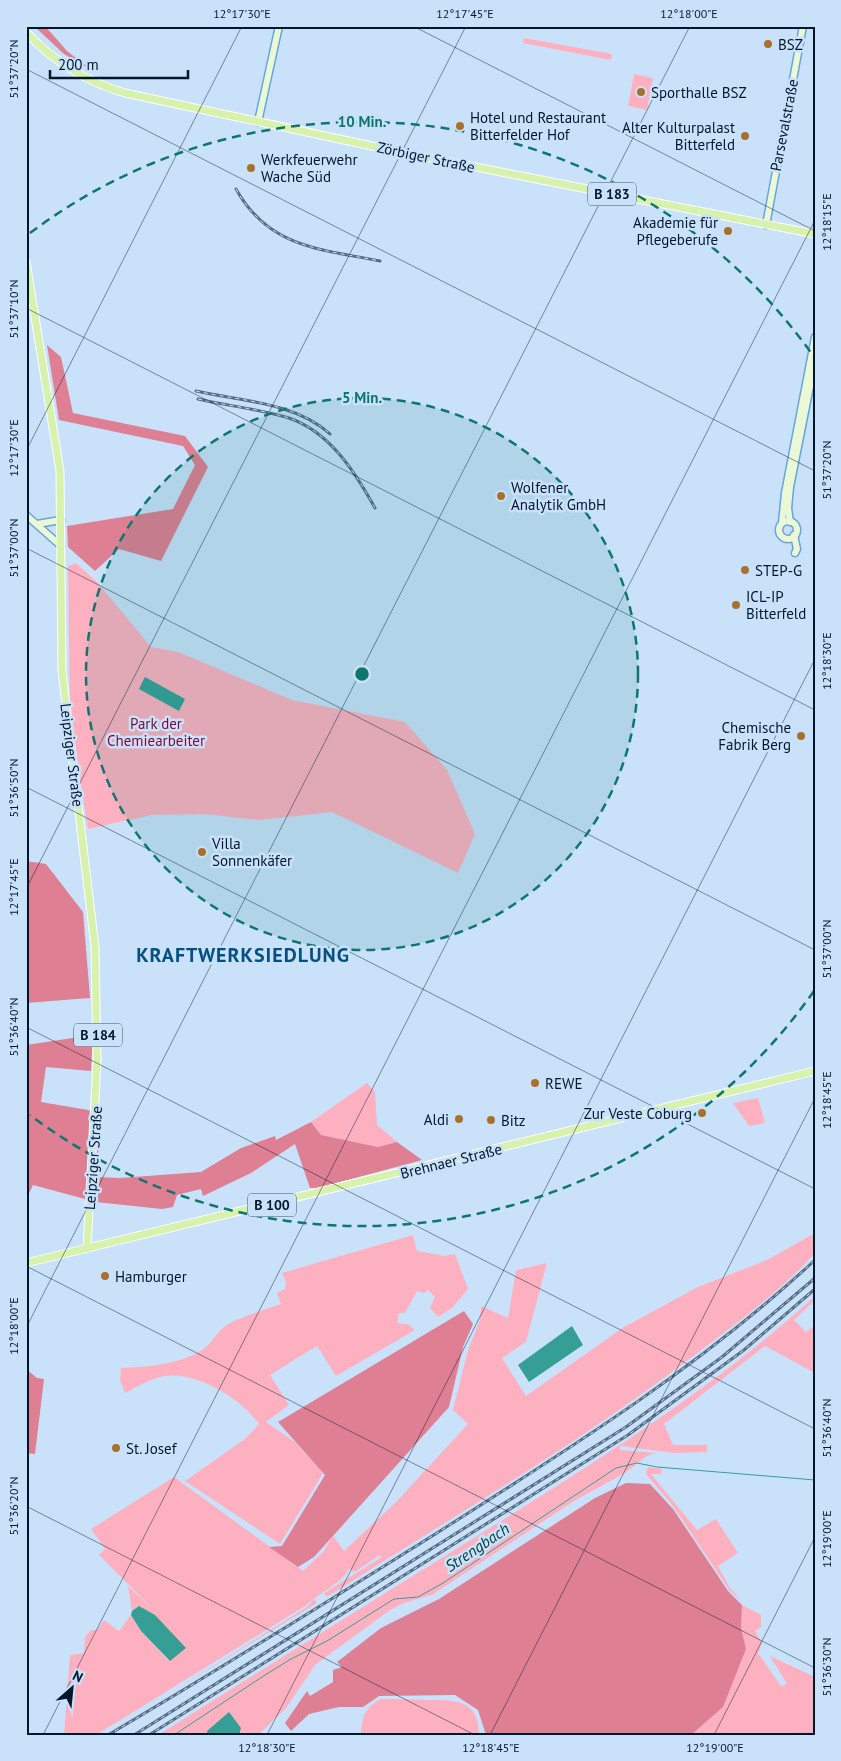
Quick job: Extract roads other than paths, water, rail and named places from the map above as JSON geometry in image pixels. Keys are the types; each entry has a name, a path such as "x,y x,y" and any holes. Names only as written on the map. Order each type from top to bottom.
{"main road":[{"name":"Zörbiger Straße","path":"26,32 67,66 102,85 133,95 815,234"},
{"name":"Leipziger Straße","path":"26,262 59,465 62,671 66,722 90,897 96,966 98,1061 88,1249"},
{"name":"Brehnaer Straße","path":"88,1249 815,1071"},
{"name":"B 100","path":"26,1263 88,1249"}],"street":[{"path":"258,122 279,26"},
{"name":"Parsevalstraße","path":"766,225 803,26"},
{"path":"815,337 779,533 787,539 795,554 797,550 794,535 796,528 790,522 788,508 790,487 815,361"},
{"path":"26,515 61,546"},
{"path":"37,524 61,520"},
{"path":"782,523 790,522"},
{"path":"787,539 794,535"}],"waterway":[{"name":"Strengbach","path":"174,1735 265,1675 291,1659 327,1641 394,1599 418,1597 443,1583 616,1468 637,1463 657,1467 815,1480"}],"railway":[{"path":"236,189 249,209 280,235 317,249 380,261"},
{"path":"196,391 284,409 316,423 330,434"},
{"path":"198,399 278,415 304,424 329,443 340,455 350,467 375,508"},
{"path":"108,1735 314,1610 584,1438 680,1371 726,1336 815,1260"},
{"path":"134,1735 626,1427 722,1357 815,1278"},
{"path":"149,1735 628,1435 744,1350 815,1289"}],"place":[{"name":"BSZ","path":"768,44"},
{"name":"Sporthalle BSZ","path":"641,92"},
{"name":"Hotel und Restaurant Bitterfelder Hof","path":"460,126"},
{"name":"Alter Kulturpalast Bitterfeld","path":"745,136"},
{"name":"Werkfeuerwehr Wache Süd","path":"251,168"},
{"name":"Akademie für Pflegeberufe","path":"728,231"},
{"name":"Wolfener Analytik GmbH","path":"501,496"},
{"name":"STEP-G","path":"745,570"},
{"name":"ICL-IP Bitterfeld","path":"736,605"},
{"name":"Chemische Fabrik Berg","path":"801,736"},
{"name":"Villa Sonnenkäfer","path":"202,852"},
{"name":"REWE","path":"535,1083"},
{"name":"Zur Veste Coburg","path":"702,1113"},
{"name":"Aldi","path":"459,1119"},
{"name":"Bitz","path":"491,1120"},
{"name":"Hamburger","path":"105,1276"},
{"name":"St. Josef","path":"116,1448"}],"district":[{"name":"KRAFTWERKSIEDLUNG","path":"243,955"}],"park label":[{"name":"Park der Chemiearbeiter","path":"156,732"}]}
